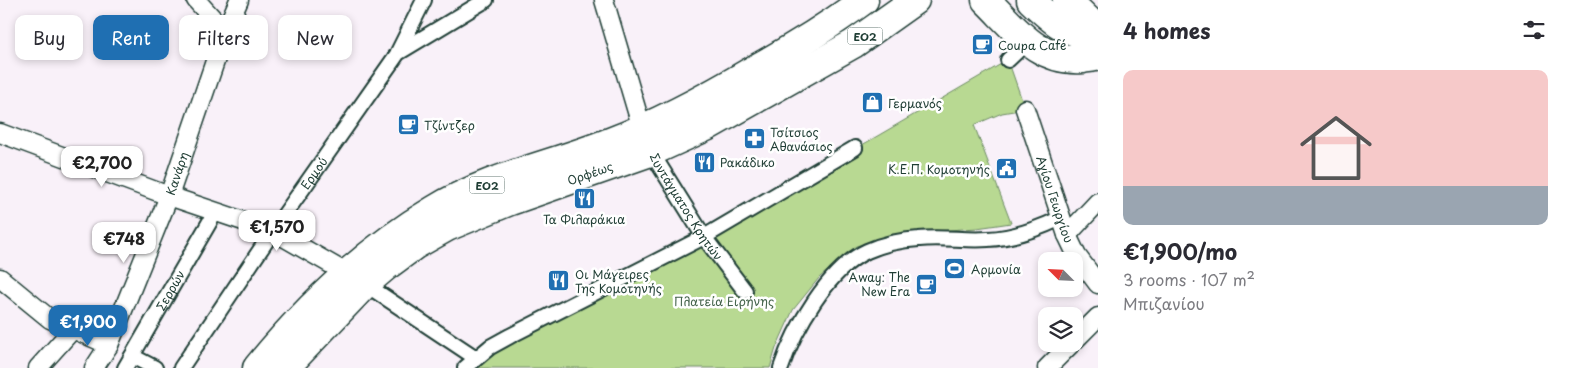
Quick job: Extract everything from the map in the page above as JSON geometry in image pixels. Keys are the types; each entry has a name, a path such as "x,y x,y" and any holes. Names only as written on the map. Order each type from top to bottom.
{"main road":[{"name":"Ορφέως","path":"648,140 696,104 796,46 864,0"},
{"name":"Ορφέως","path":"285,368 356,279 400,231 435,209 503,178 608,143 648,140 706,127 869,33 914,0"},
{"path":"986,0 1039,50 1062,59 1098,56"},
{"path":"1031,0 1062,27 1076,33 1098,37"},
{"path":"1067,0 1098,30"},
{"name":"Ορφέως","path":"257,368 283,337 356,279"}],"street":[{"path":"196,0 210,15"},
{"name":"Κανάρη","path":"232,15 239,0"},
{"name":"Ερμού","path":"180,368 398,53 424,0"},
{"name":"Ερμού","path":"398,53 486,0"},
{"name":"Συντάγματος Κρητών","path":"604,0 638,115 658,163 704,237 745,291"},
{"path":"1008,60 1028,41"},
{"name":"Κανάρη","path":"94,368 109,345 169,196 215,60"},
{"name":"Αγίου Γεωργίου","path":"1025,108 1067,235 1077,256 1098,284"},
{"path":"0,133 169,196 273,231 356,279 476,358"},
{"path":"465,368 490,347 704,237 855,148"},
{"path":"1067,235 1098,202"},
{"name":"Σερρών","path":"128,362 216,211"},
{"path":"781,368 798,328 828,282 847,264 867,251 891,243 920,238 988,240 1013,236 1038,229 1061,218"},
{"path":"0,278 53,321 109,345"},
{"path":"1083,332 1098,317"},
{"path":"38,368 73,330"},
{"path":"1047,368 1063,352"},
{"path":"128,362 155,368"}],"green space":[{"name":"Πλατεία Ειρήνης","path":"1008,60 1025,109 1002,113 974,125 1011,223 977,228 905,233 856,246 819,278 793,310 776,348 770,368 464,368 704,237"}],"place":[{"name":"Coupa Café","path":"982,45"},
{"name":"Γερμανός","path":"872,103"},
{"name":"Τζίντζερ","path":"408,125"},
{"name":"Τσίτσιος Αθανάσιος","path":"754,139"},
{"name":"Ρακάδικο","path":"704,162"},
{"name":"Κ.Ε.Π. Κομοτηνής","path":"1006,169"},
{"name":"Τα Φιλαράκια","path":"584,198"},
{"name":"Αρμονία","path":"955,269"},
{"name":"Οι Μάγειρες Της Κομοτηνής","path":"559,281"},
{"name":"Away: The New Era","path":"926,284"}]}
